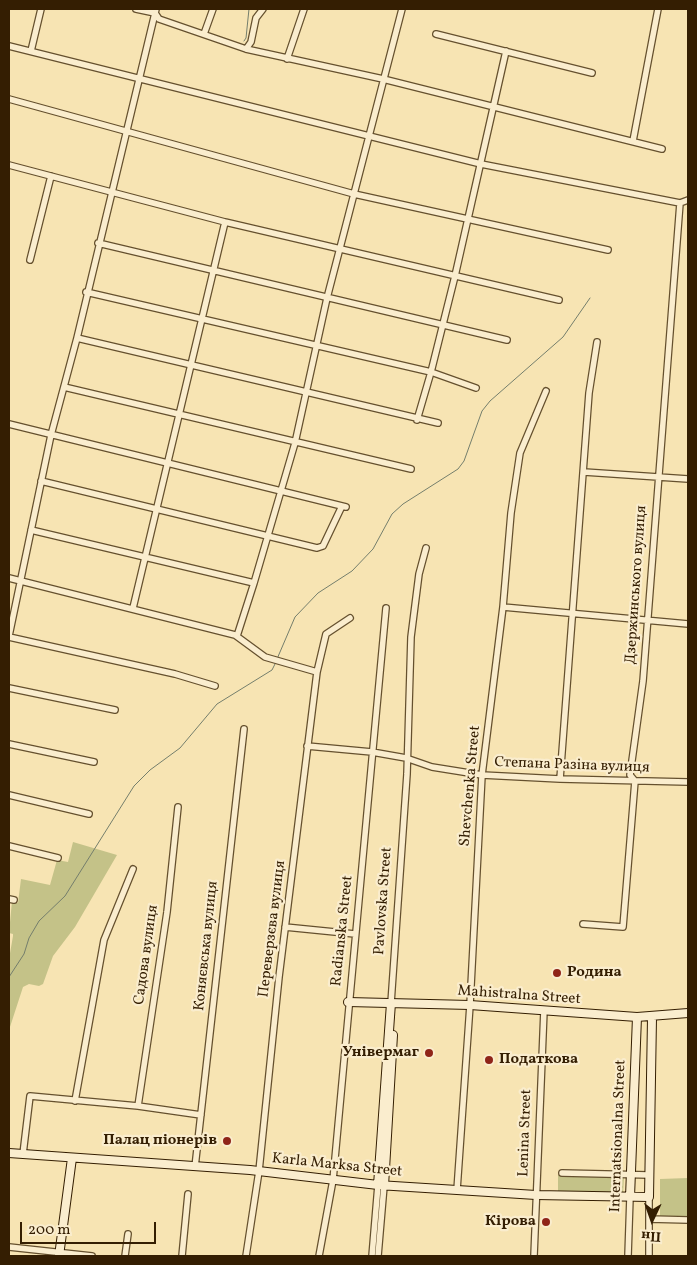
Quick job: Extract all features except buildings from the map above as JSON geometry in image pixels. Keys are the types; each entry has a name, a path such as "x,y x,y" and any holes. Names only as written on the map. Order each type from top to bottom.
{"street":[{"path":"31,51 41,9"},
{"path":"136,9 156,11"},
{"path":"204,34 213,9"},
{"path":"246,48 251,42 256,18 263,9"},
{"path":"287,59 304,9"},
{"path":"236,636 254,583 295,443 327,298 402,9"},
{"path":"633,141 658,9"},
{"path":"156,11 159,18 246,48 287,59 383,79 492,108 662,149"},
{"path":"156,11 86,292 77,338 51,435 9,637 175,674 215,686"},
{"path":"436,34 592,73"},
{"path":"9,46 365,137 368,136 481,164 680,204 688,200"},
{"path":"417,420 455,276 506,51"},
{"path":"9,99 126,133 354,194 608,250"},
{"path":"9,165 225,222 559,300"},
{"path":"30,260 51,176"},
{"name":"Дзержинського вулиця","path":"583,924 623,926 634,780 630,775 643,681 646,620 680,204"},
{"path":"133,608 192,367 225,222"},
{"path":"98,243 213,272 443,323 507,340"},
{"path":"86,292 431,372 476,388"},
{"path":"77,338 417,420 421,418 438,423"},
{"path":"560,779 589,393 597,342"},
{"path":"64,387 411,469"},
{"name":"Shevchenka Street","path":"457,1190 470,1005 482,775 503,607 511,513 520,453 546,390"},
{"path":"9,424 344,506 323,546 317,548 41,481"},
{"path":"584,472 688,479"},
{"path":"31,530 254,583"},
{"name":"Pavlovska Street","path":"378,1256 407,774 411,637 419,574 426,548"},
{"path":"9,578 133,608 236,636 266,657 317,672"},
{"path":"503,607 688,624"},
{"name":"Radianska Street","path":"319,1256 333,1180 386,608"},
{"name":"Переверзєва вулиця","path":"246,1256 259,1171 285,927 317,672 326,634 350,618"},
{"path":"9,688 115,710"},
{"name":"Коняєвська вулиця","path":"195,1167 244,728"},
{"path":"9,744 94,762"},
{"name":"Степана Разіна вулиця","path":"307,746 372,752 406,758 432,767 482,775 688,782"},
{"path":"9,795 89,814"},
{"name":"Садова вулиця","path":"138,1106 166,912 178,807"},
{"path":"9,846 58,858"},
{"path":"75,1101 104,940 133,869"},
{"path":"285,927 355,934"},
{"name":"Mahistralna Street","path":"348,1002 470,1005 637,1018 688,1013"},
{"name":"Lenina Street","path":"534,1256 544,1010"},
{"name":"Internatsionalna Street","path":"628,1256 637,1018"},
{"name":"Internatsionalna Street","path":"649,1256 652,1018"},
{"path":"23,1154 30,1096 201,1114"},
{"name":"Karla Marksa Street","path":"9,1153 259,1171 381,1185 536,1195 649,1197"},
{"path":"59,1254 72,1158"},
{"path":"562,1173 649,1175"},
{"name":"Pavlovska Street","path":"372,1256 381,1185"},
{"path":"182,1256 188,1194"},
{"path":"649,1219 688,1220"},
{"path":"125,1256 128,1234"},
{"path":"9,1247 59,1254 92,1256"}],"shaded area":[{"path":"73,842 117,855 75,927 53,956 43,984 39,986 29,984 23,987 9,1030 9,959 13,934 9,933 12,901 18,903 21,879 50,885 57,860 68,862"},
{"path":"558,1175 624,1177 623,1195 558,1193"},
{"path":"688,1178 688,1218 660,1217 660,1179"}],"waterway":[{"path":"244,41 246,38 249,9"},
{"path":"277,659 295,617 318,593 352,571 373,549 392,514 403,504 458,469 464,461 482,411 490,401 563,337 590,298"},
{"path":"9,977 24,954 29,938 39,921 65,896 134,786 150,770 180,748 217,704 272,670 276,662"}],"place":[{"name":"Родина","path":"557,973"},
{"name":"Універмаг","path":"429,1053"},
{"name":"Податкова","path":"489,1060"},
{"name":"Палац піонерів","path":"227,1141"},
{"name":"Кірова","path":"546,1222"}]}
